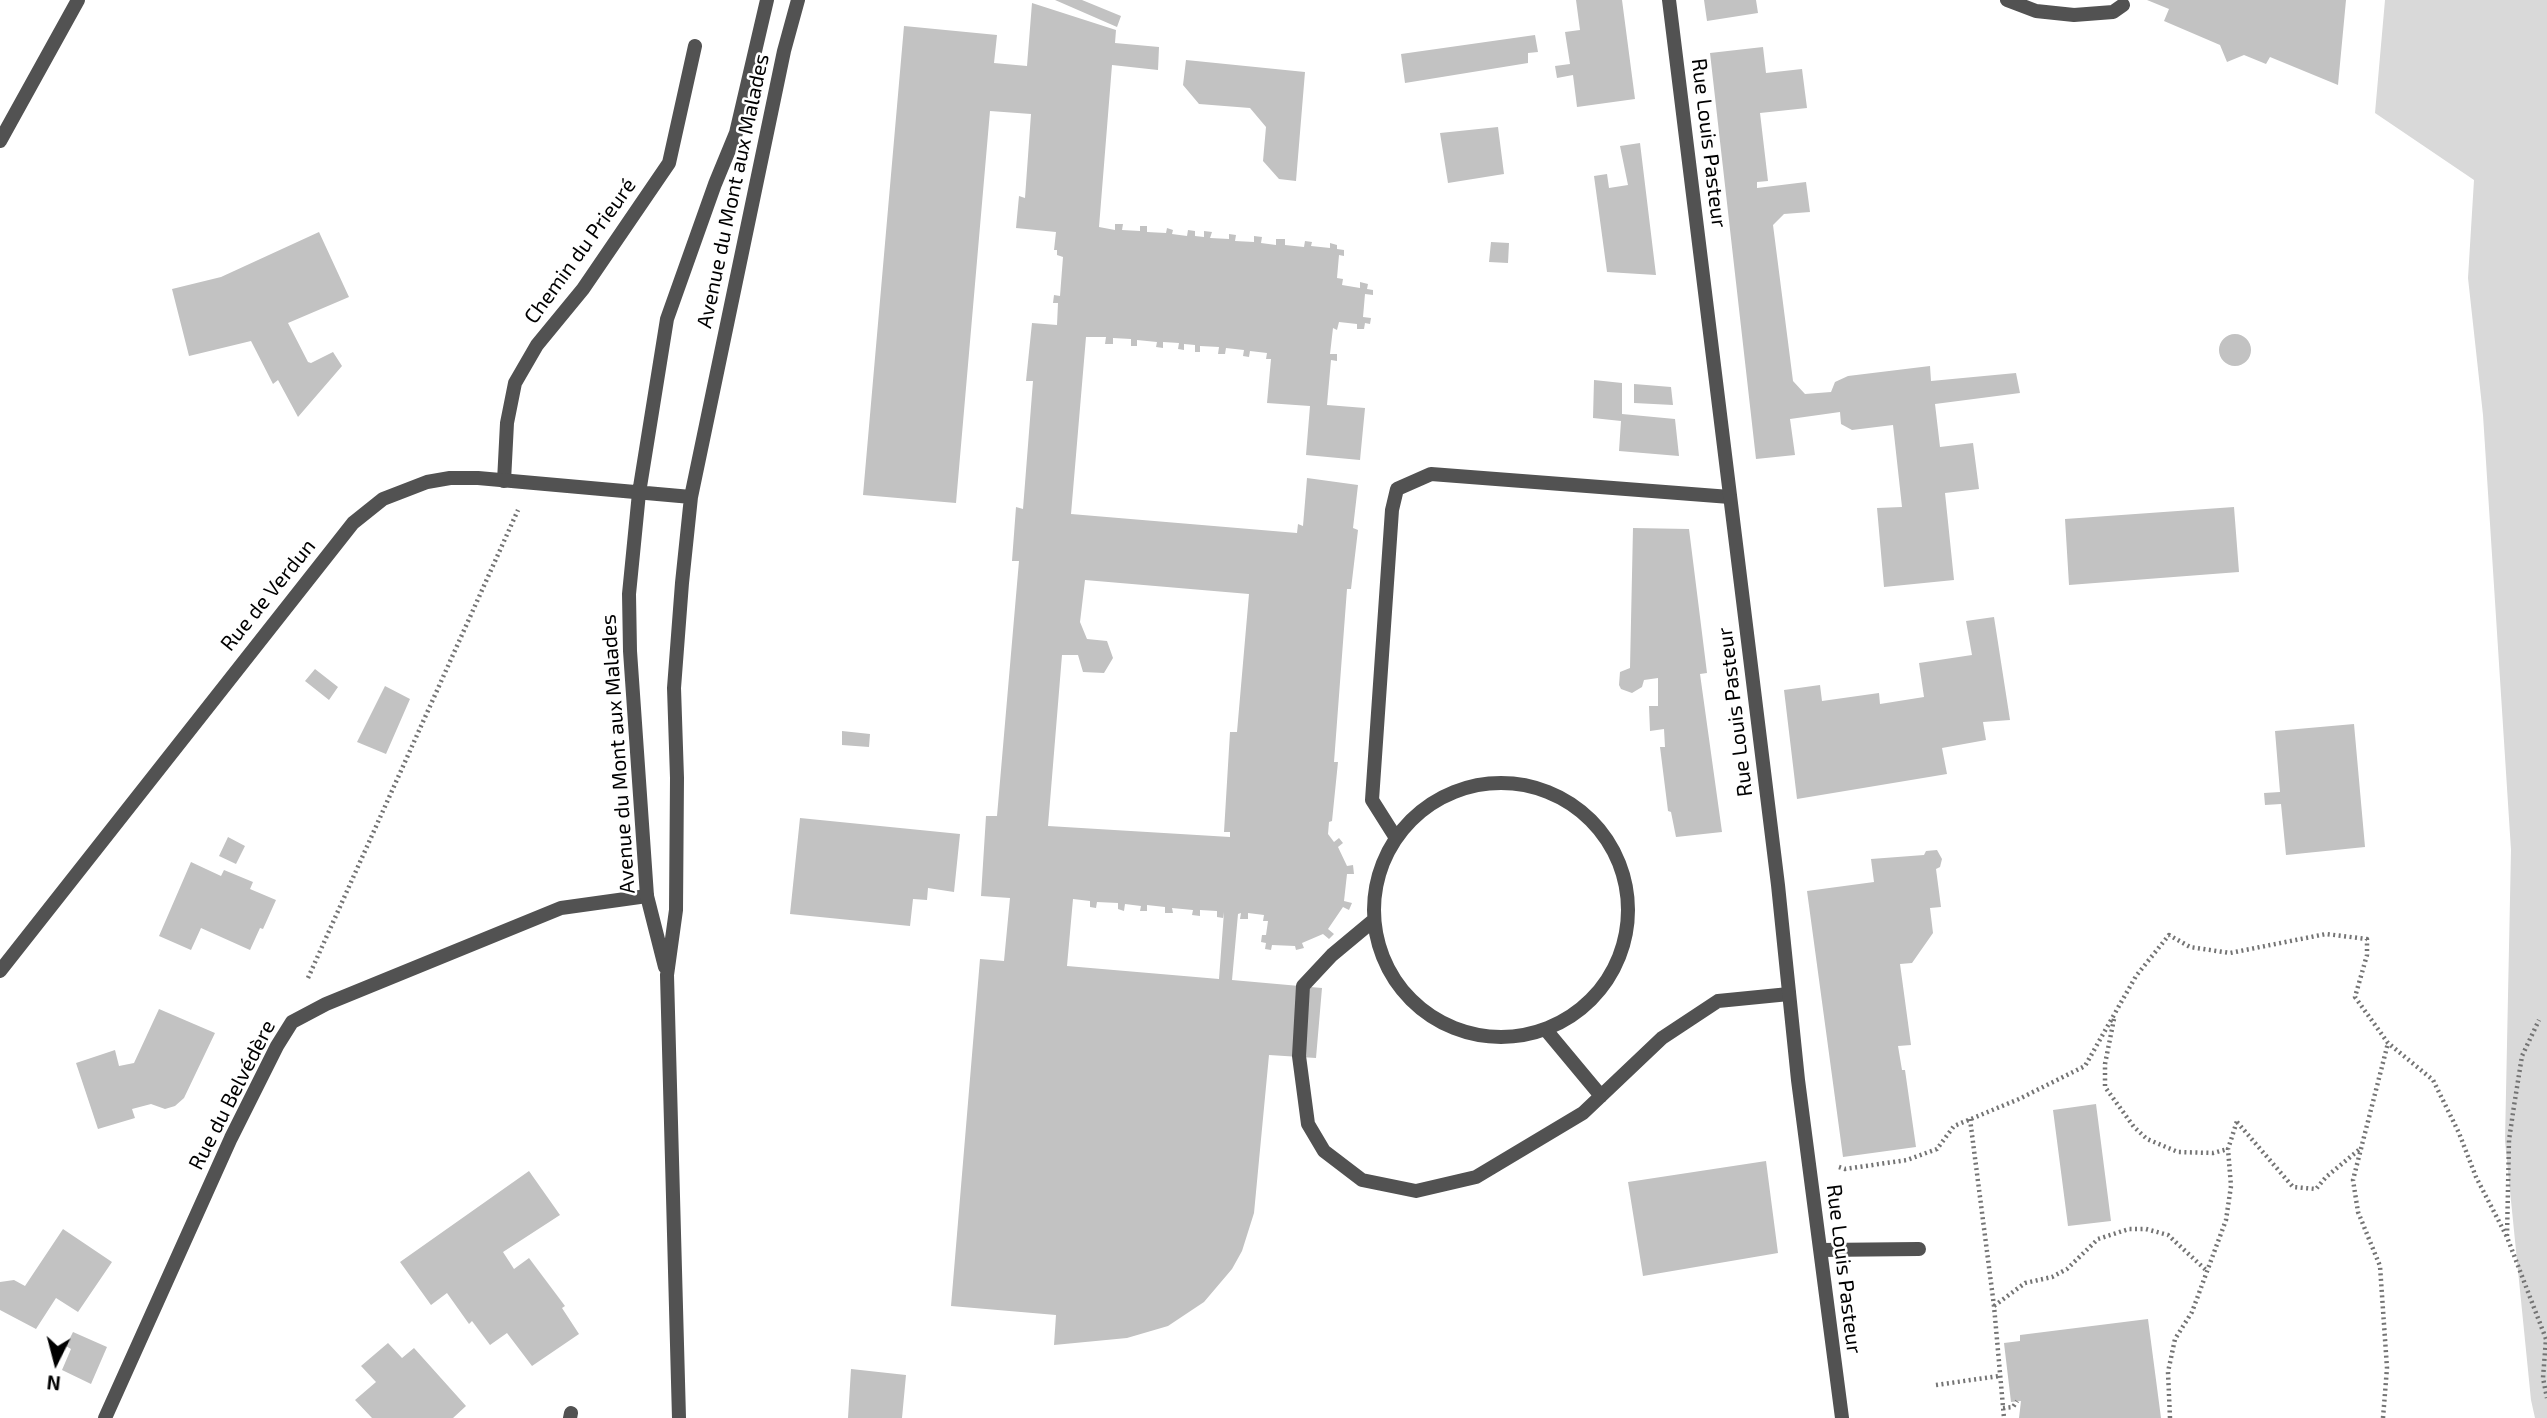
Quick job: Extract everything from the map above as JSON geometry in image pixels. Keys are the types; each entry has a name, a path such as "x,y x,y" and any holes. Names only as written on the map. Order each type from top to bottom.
{"street":[{"path":"0,141 78,0"},
{"name":"Avenue du Mont aux Malades","path":"667,975 647,896 630,652 629,594 639,493 667,319 736,133 766,0"},
{"name":"Avenue du Mont aux Malades","path":"679,1418 667,975 676,910 677,778 674,688 691,497 784,51 798,0"},
{"name":"Rue Louis Pasteur","path":"1669,0 1842,1418"},
{"path":"2007,0 2036,11 2074,15 2113,12 2123,5"},
{"name":"Chemin du Prieuré","path":"504,481 508,423 515,383 537,345 583,289 669,163 695,46"},
{"path":"1396,838 1372,800 1392,510 1397,489 1431,474 1730,497"},
{"name":"Rue de Verdun","path":"0,971 353,523 383,499 427,482 450,478 691,497"},
{"path":"1508,783 1551,792 1588,816 1601,832 1614,850 1628,891 1627,934 1612,975 1584,1008 1546,1030 1507,1038 1468,1033 1433,1017 1403,992 1383,959 1374,920 1377,878 1396,838 1426,807 1465,788 1508,783"},
{"name":"Rue du Belvédère","path":"105,1418 231,1138 277,1046 292,1022 326,1004 561,908 647,896"},
{"path":"1374,920 1332,956 1303,986 1299,1056 1308,1124 1324,1151 1362,1180 1416,1191 1476,1177 1583,1113 1662,1038 1718,1000 1789,994"},
{"path":"1546,1030 1601,1096"},
{"path":"1821,1250 1919,1249"}],"path":[{"path":"306,983 530,484"},
{"path":"1810,1166 1832,1164 1845,1169 1907,1160 1937,1149 1954,1126 2019,1099 2085,1066 2115,1015 2123,995 2169,935 2190,947 2230,953 2326,934 2367,939 2367,955 2355,998 2388,1043 2433,1080 2459,1133 2476,1177 2507,1237 2546,1339 2543,1378 2547,1398"},
{"path":"2115,1015 2105,1064 2105,1087 2134,1127 2147,1139 2178,1152 2213,1153 2228,1149"},
{"path":"2507,1237 2509,1140 2514,1106 2522,1056 2539,1020"},
{"path":"2383,1418 2387,1368 2380,1266 2358,1212 2353,1180 2388,1043"},
{"path":"1970,1119 1994,1306 2004,1418"},
{"path":"2170,1418 2168,1372 2175,1339 2192,1312 2226,1220 2231,1186 2228,1149 2237,1121 2293,1187 2316,1189 2326,1177 2361,1149"},
{"path":"1994,1306 2025,1283 2052,1277 2067,1269 2098,1239 2129,1229 2146,1229 2168,1235 2207,1271"},
{"path":"1936,1385 1999,1376"},
{"path":"2003,1408 2014,1407 2017,1401"}],"shaded area":[{"path":"2385,0 2547,0 2547,1418 2535,1418 2531,1400 2505,1141 2511,850 2483,415 2468,278 2474,180 2375,113"}],"building":[{"path":"1055,0 1082,0 1121,16 1117,27"},
{"path":"1576,0 1622,0 1635,99 1577,107 1573,75 1557,78 1555,66 1570,64 1565,32 1580,30"},
{"path":"1704,0 1756,0 1758,13 1707,21"},
{"path":"2147,0 2346,0 2338,85 2270,57 2266,64 2244,55 2227,62 2220,45 2164,21 2169,9"},
{"path":"1032,3 1116,30 1115,43 1159,47 1158,70 1112,65 1099,227 1115,230 1115,224 1123,224 1122,230 1140,231 1140,226 1147,226 1147,232 1166,233 1167,228 1173,230 1172,234 1187,236 1188,230 1195,231 1195,236 1204,237 1204,231 1212,232 1210,238 1229,239 1229,234 1236,235 1235,241 1254,242 1254,236 1262,237 1261,243 1276,245 1276,239 1285,239 1285,245 1304,247 1305,241 1312,242 1311,246 1330,248 1330,243 1337,245 1337,249 1344,250 1344,256 1339,255 1337,278 1343,279 1342,285 1360,288 1360,282 1368,284 1367,289 1373,290 1373,295 1365,294 1363,317 1371,318 1370,324 1365,323 1364,329 1357,329 1357,324 1339,322 1337,330 1333,328 1330,354 1337,354 1337,361 1331,360 1327,405 1365,408 1360,460 1306,455 1310,406 1267,403 1271,359 1266,359 1267,353 1250,351 1249,357 1243,356 1244,350 1226,348 1225,354 1218,354 1219,347 1200,346 1200,352 1195,352 1195,345 1184,344 1184,350 1178,349 1179,343 1163,342 1163,348 1156,347 1157,342 1137,340 1137,346 1131,346 1131,339 1113,338 1113,344 1105,344 1106,337 1086,337 1071,514 1297,533 1298,524 1303,526 1307,478 1358,485 1353,528 1358,530 1351,589 1347,589 1334,762 1338,762 1332,821 1329,822 1328,834 1334,842 1339,838 1343,843 1338,847 1347,866 1353,865 1354,874 1347,874 1344,901 1352,903 1349,910 1343,907 1328,929 1334,934 1329,939 1323,934 1302,943 1304,948 1296,950 1295,946 1272,945 1271,950 1265,949 1266,943 1261,942 1262,935 1266,935 1268,921 1263,921 1264,915 1248,913 1248,919 1240,919 1241,913 1238,914 1232,980 1322,988 1316,1058 1269,1055 1254,1213 1242,1251 1232,1269 1204,1302 1168,1326 1127,1338 1054,1345 1056,1315 951,1306 980,959 1004,961 1010,898 981,896 986,816 997,816 1019,561 1012,561 1016,507 1023,509 1033,381 1026,381 1032,323 1057,325 1058,303 1053,303 1054,295 1060,296 1063,257 1057,255 1057,250 1054,250 1056,232 1016,228 1019,196 1025,198 1031,114 990,111 956,503 863,495 904,26 997,35 994,63 1027,66","holes":["1085,580 1249,594 1237,732 1230,732 1224,832 1230,832 1230,837 1048,826 1062,655 1078,655 1083,672 1104,673 1113,658 1107,641 1087,639 1080,622","1073,899 1090,901 1090,907 1096,908 1097,902 1118,903 1118,909 1124,911 1125,904 1141,906 1140,911 1147,911 1147,905 1165,907 1165,913 1173,913 1172,908 1193,910 1192,915 1200,916 1200,910 1217,911 1217,917 1223,918 1224,912 1219,979 1067,966"]},
{"path":"1535,35 1538,52 1528,53 1528,63 1405,83 1401,54"},
{"path":"1763,47 1766,73 1802,69 1807,108 1760,113 1768,181 1757,182 1757,188 1806,182 1810,212 1784,214 1773,225 1793,381 1805,394 1831,392 1835,382 1848,376 1930,366 1931,381 2016,373 2020,393 1935,404 1940,447 1973,443 1979,489 1945,493 1954,580 1884,587 1877,508 1902,507 1893,425 1852,430 1841,424 1840,412 1790,419 1795,455 1756,459 1710,53"},
{"path":"1186,60 1305,72 1296,181 1279,179 1263,161 1266,127 1250,108 1199,104 1183,85"},
{"path":"1498,127 1504,174 1448,183 1440,133"},
{"path":"1640,143 1656,275 1607,272 1594,176 1607,174 1609,188 1628,185 1620,146"},
{"path":"319,232 349,297 288,323 308,362 333,352 342,366 298,417 278,380 273,384 251,341 189,356 172,289 221,277"},
{"path":"1491,242 1509,243 1508,263 1489,262"},
{"path":"2235,334 2246,339 2251,350 2246,361 2235,366 2224,361 2219,350 2224,339"},
{"path":"1594,380 1622,383 1622,414 1675,419 1679,456 1619,451 1621,421 1593,418"},
{"path":"1634,384 1671,387 1673,405 1634,403"},
{"path":"2234,507 2239,572 2069,585 2065,519"},
{"path":"1633,528 1689,529 1707,673 1700,674 1722,832 1676,837 1671,812 1668,811 1660,747 1665,747 1664,729 1650,731 1649,706 1658,706 1658,678 1644,680 1642,687 1632,693 1621,689 1619,685 1620,672 1630,668"},
{"path":"1994,617 2010,720 1983,722 1986,740 1942,748 1947,774 1797,799 1784,690 1820,685 1822,701 1879,693 1880,704 1924,697 1919,663 1972,655 1966,621"},
{"path":"315,669 338,687 329,700 305,681"},
{"path":"385,686 410,699 386,754 357,742"},
{"path":"2354,724 2365,847 2286,855 2281,804 2265,805 2264,793 2280,792 2275,731"},
{"path":"842,731 870,734 869,747 842,745"},
{"path":"800,818 960,834 954,892 928,888 927,900 913,899 910,926 790,914"},
{"path":"228,837 245,846 236,864 219,856"},
{"path":"1937,850 1942,859 1940,867 1936,869 1941,907 1930,908 1933,933 1912,963 1900,964 1911,1045 1898,1046 1902,1070 1905,1070 1916,1147 1843,1157 1807,891 1874,882 1871,859 1924,855 1926,851"},
{"path":"191,862 221,876 224,870 253,882 250,889 276,900 250,950 201,928 191,950 159,936"},
{"path":"159,1009 215,1033 184,1098 175,1106 165,1109 151,1104 132,1109 135,1118 98,1129 76,1063 115,1050 119,1066 134,1063"},
{"path":"2096,1104 2111,1221 2068,1226 2053,1110"},
{"path":"1766,1161 1778,1253 1643,1276 1628,1182"},
{"path":"529,1171 560,1215 503,1252 514,1269 529,1258 565,1306 562,1308 579,1334 532,1366 507,1333 490,1345 472,1321 469,1324 447,1293 431,1305 400,1262"},
{"path":"63,1229 112,1262 78,1312 56,1298 36,1329 0,1310 0,1282 14,1280 25,1286"},
{"path":"2148,1319 2161,1418 2019,1418 2021,1401 2011,1402 2004,1343 2020,1341 2020,1335"},
{"path":"73,1332 107,1347 91,1384 62,1370 71,1349 66,1346"},
{"path":"388,1343 402,1358 414,1348 466,1406 453,1418 372,1418 355,1400 376,1382 361,1366"},
{"path":"851,1369 906,1375 902,1418 848,1418"}]}
